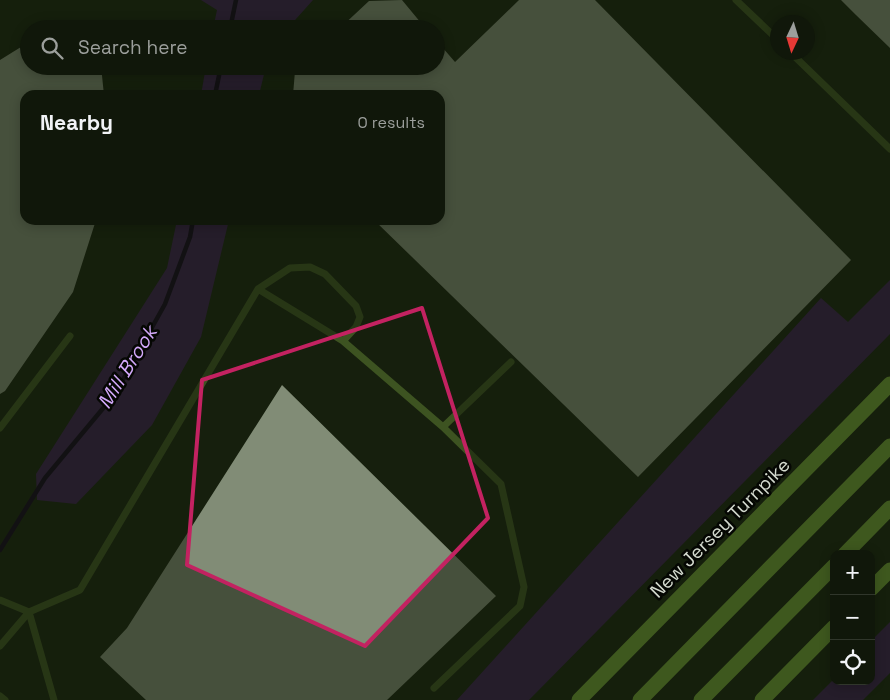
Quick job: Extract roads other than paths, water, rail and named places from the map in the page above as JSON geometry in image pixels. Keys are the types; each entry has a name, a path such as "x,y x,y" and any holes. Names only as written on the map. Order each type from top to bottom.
{"highway":[{"name":"New Jersey Turnpike","path":"579,700 890,384"},
{"path":"640,700 890,446"},
{"path":"849,550 890,508"},
{"path":"701,700 830,570"},
{"path":"875,585 890,570"},
{"path":"762,700 830,631"}],"lane":[{"path":"736,0 770,32"},
{"path":"798,60 890,149"},
{"path":"0,646 29,612 80,590 258,289 290,268 310,267 325,274 356,306 360,318 356,327 343,342"},
{"path":"258,289 343,342 443,427 501,484 524,587 520,606 434,688"},
{"path":"0,428 70,336"},
{"path":"443,427 511,362"},
{"path":"1,601 29,612"},
{"path":"29,612 54,700"}],"waterway":[{"name":"Mill Brook","path":"232,20 236,0"},
{"name":"Mill Brook","path":"216,90 219,75"},
{"name":"Mill Brook","path":"0,550 45,478 115,394 165,304 190,237 192,225"}]}
